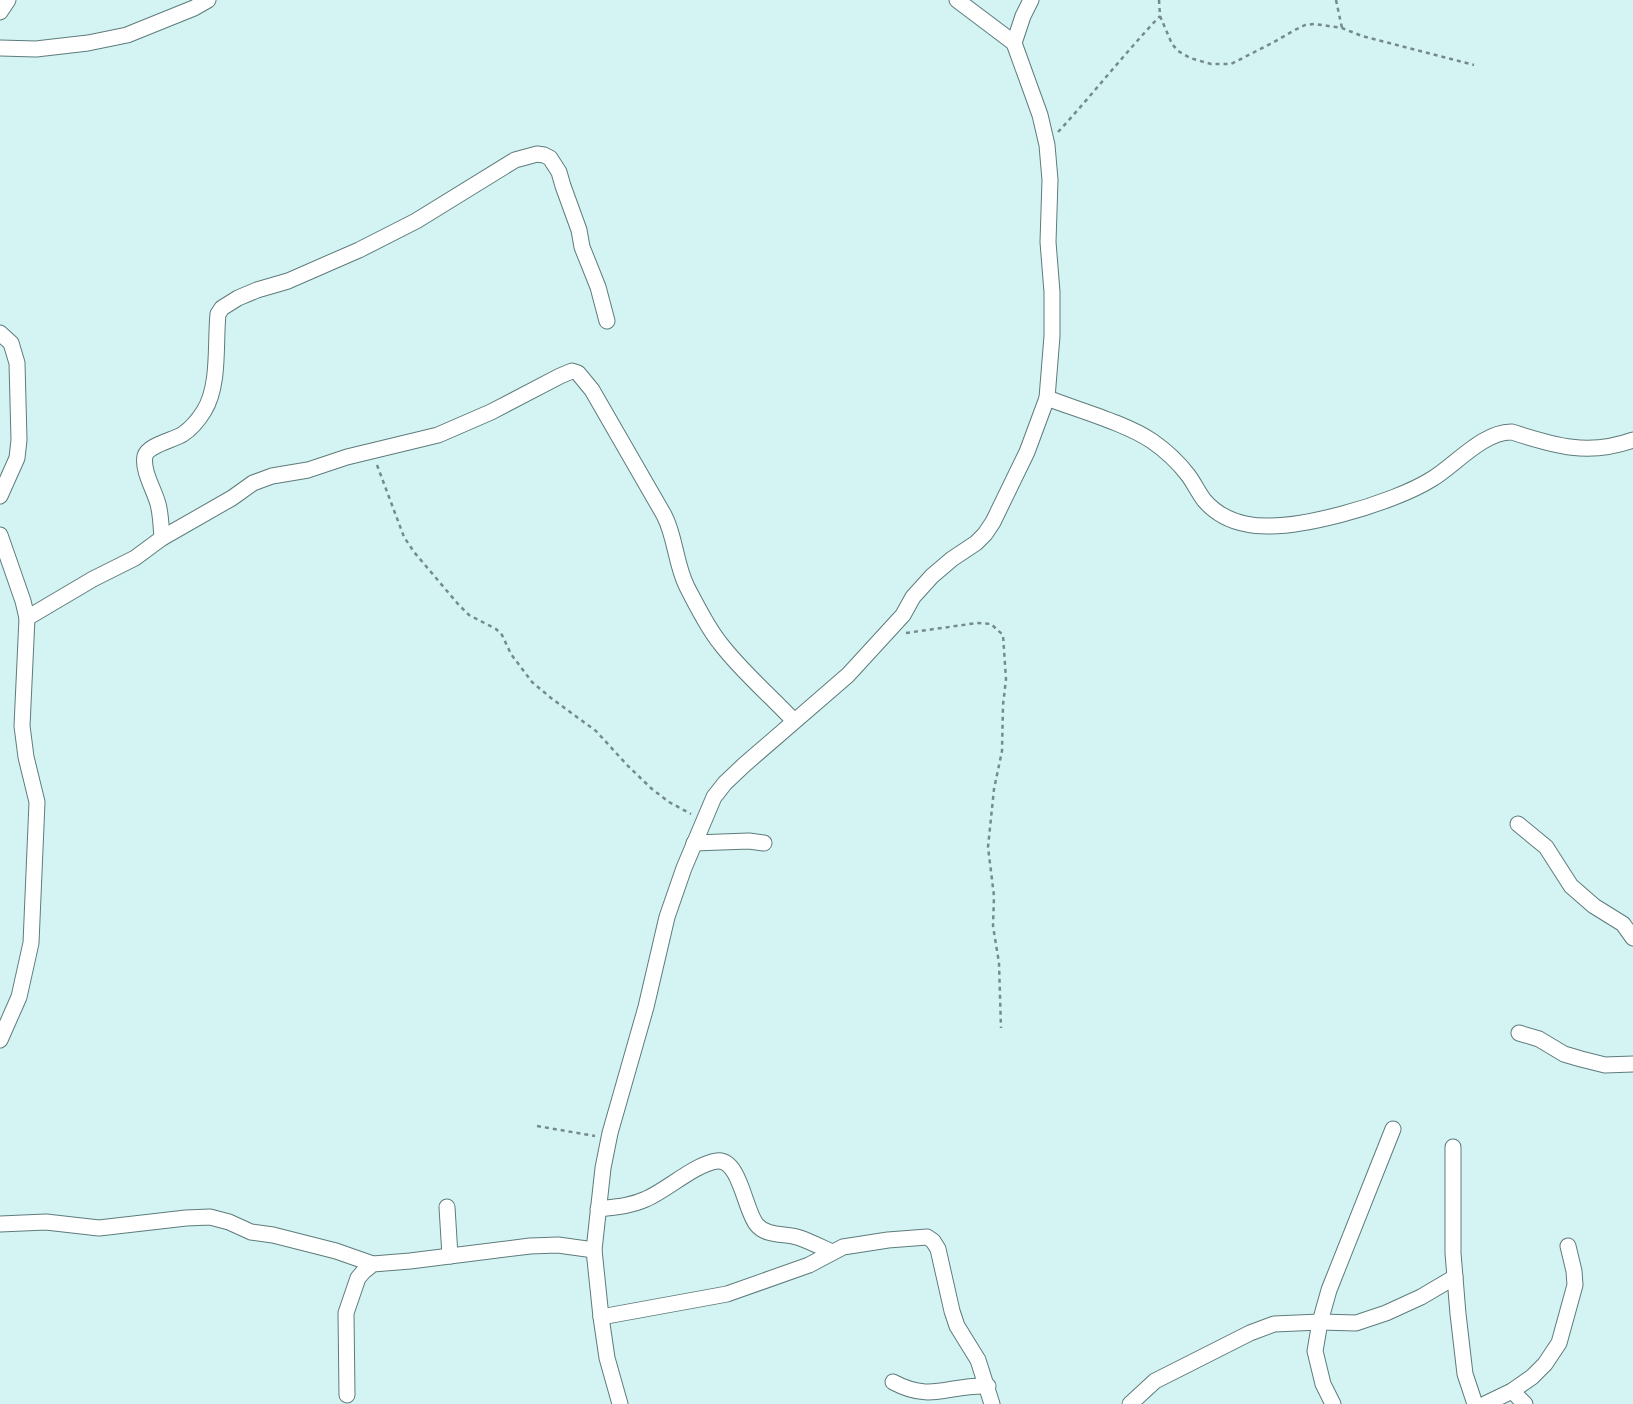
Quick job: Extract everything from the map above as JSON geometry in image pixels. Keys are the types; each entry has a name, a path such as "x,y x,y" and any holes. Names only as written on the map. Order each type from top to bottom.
{"street":[{"path":"0,12 8,0"},
{"path":"0,48 36,49 88,43 127,35 194,8 208,0"},
{"path":"620,1404 607,1358 601,1317 594,1250 598,1209 609,1139 646,1007 667,917 704,819 714,797 725,783 848,675 903,614 913,597 932,576 952,559 976,543 984,534 993,522 1027,452 1047,398 1052,336 1052,292 1048,242 1050,180 1047,145 1040,115 1014,43 957,0"},
{"path":"1014,43 1023,16 1031,0"},
{"path":"162,538 158,505 144,459 146,452 151,448 185,433 205,409 213,392 218,314 222,308 238,298 288,281 359,250 416,221 516,160 531,155 544,155 550,158 560,172 563,186 579,230 582,247 598,287 608,321"},
{"path":"0,333 11,343 17,363 19,440 17,458 0,496"},
{"path":"27,618 93,579 135,558 162,538 232,498 253,483 272,476 308,470 438,435 457,428 572,371 578,373 592,390 671,528 678,566 709,627 731,657 794,721"},
{"path":"1047,398 1122,427 1151,441 1178,464 1189,476 1205,501 1221,515 1246,524 1300,523 1348,513 1389,499 1432,480 1481,443 1505,432 1512,432 1558,446 1585,450 1616,446 1633,440"},
{"path":"0,535 21,593 27,618 22,726 26,757 37,802 32,943 19,997 0,1040"},
{"path":"1518,824 1546,848 1571,886 1594,906 1623,924 1633,938"},
{"path":"694,843 749,841 764,843"},
{"path":"1519,1032 1539,1039 1564,1054 1581,1060 1605,1065 1633,1064"},
{"path":"1333,1404 1324,1384 1315,1351 1320,1322 1329,1290 1393,1129"},
{"path":"1453,1146 1452,1253 1454,1277 1462,1357 1465,1374 1475,1404"},
{"path":"598,1209 625,1206 646,1199 705,1165 718,1161 729,1165 735,1172 752,1218 758,1227 766,1232 799,1237 832,1252"},
{"path":"447,1207 450,1256"},
{"path":"0,1224 46,1222 99,1228 210,1217 229,1222 251,1232 273,1235 336,1251 373,1264 410,1262 530,1246 558,1245 594,1250"},
{"path":"601,1317 727,1294 809,1265 843,1247 897,1239 927,1237 933,1241 941,1258 947,1293 957,1326 978,1360 988,1386 992,1404"},
{"path":"1485,1404 1512,1391 1532,1377 1545,1364 1559,1343 1575,1285 1568,1246"},
{"path":"347,1396 346,1313 358,1278 364,1270 373,1264"},
{"path":"1130,1404 1155,1381 1250,1333 1274,1324 1356,1323 1386,1313 1420,1297 1454,1277"},
{"path":"893,1382 915,1392 925,1394 968,1386 988,1386"},
{"path":"1512,1391 1525,1404"}],"path":[{"path":"1159,0 1160,16 1172,44 1178,51 1190,58 1211,64 1231,64 1305,25 1314,24 1342,28 1362,36 1474,65"},
{"path":"1336,0 1342,28"},
{"path":"1047,145 1082,107 1127,51 1160,16"},
{"path":"371,452 388,490 404,537 414,552 458,604 470,615 496,629 502,635 511,654 532,682 596,731 652,789 686,812 704,819"},
{"path":"885,634 916,632 977,623 991,624 1003,636 1006,679 1003,705 1002,751 994,789 988,847 994,896 993,926 999,963 1001,1028"},
{"path":"537,1126 609,1139"}]}
